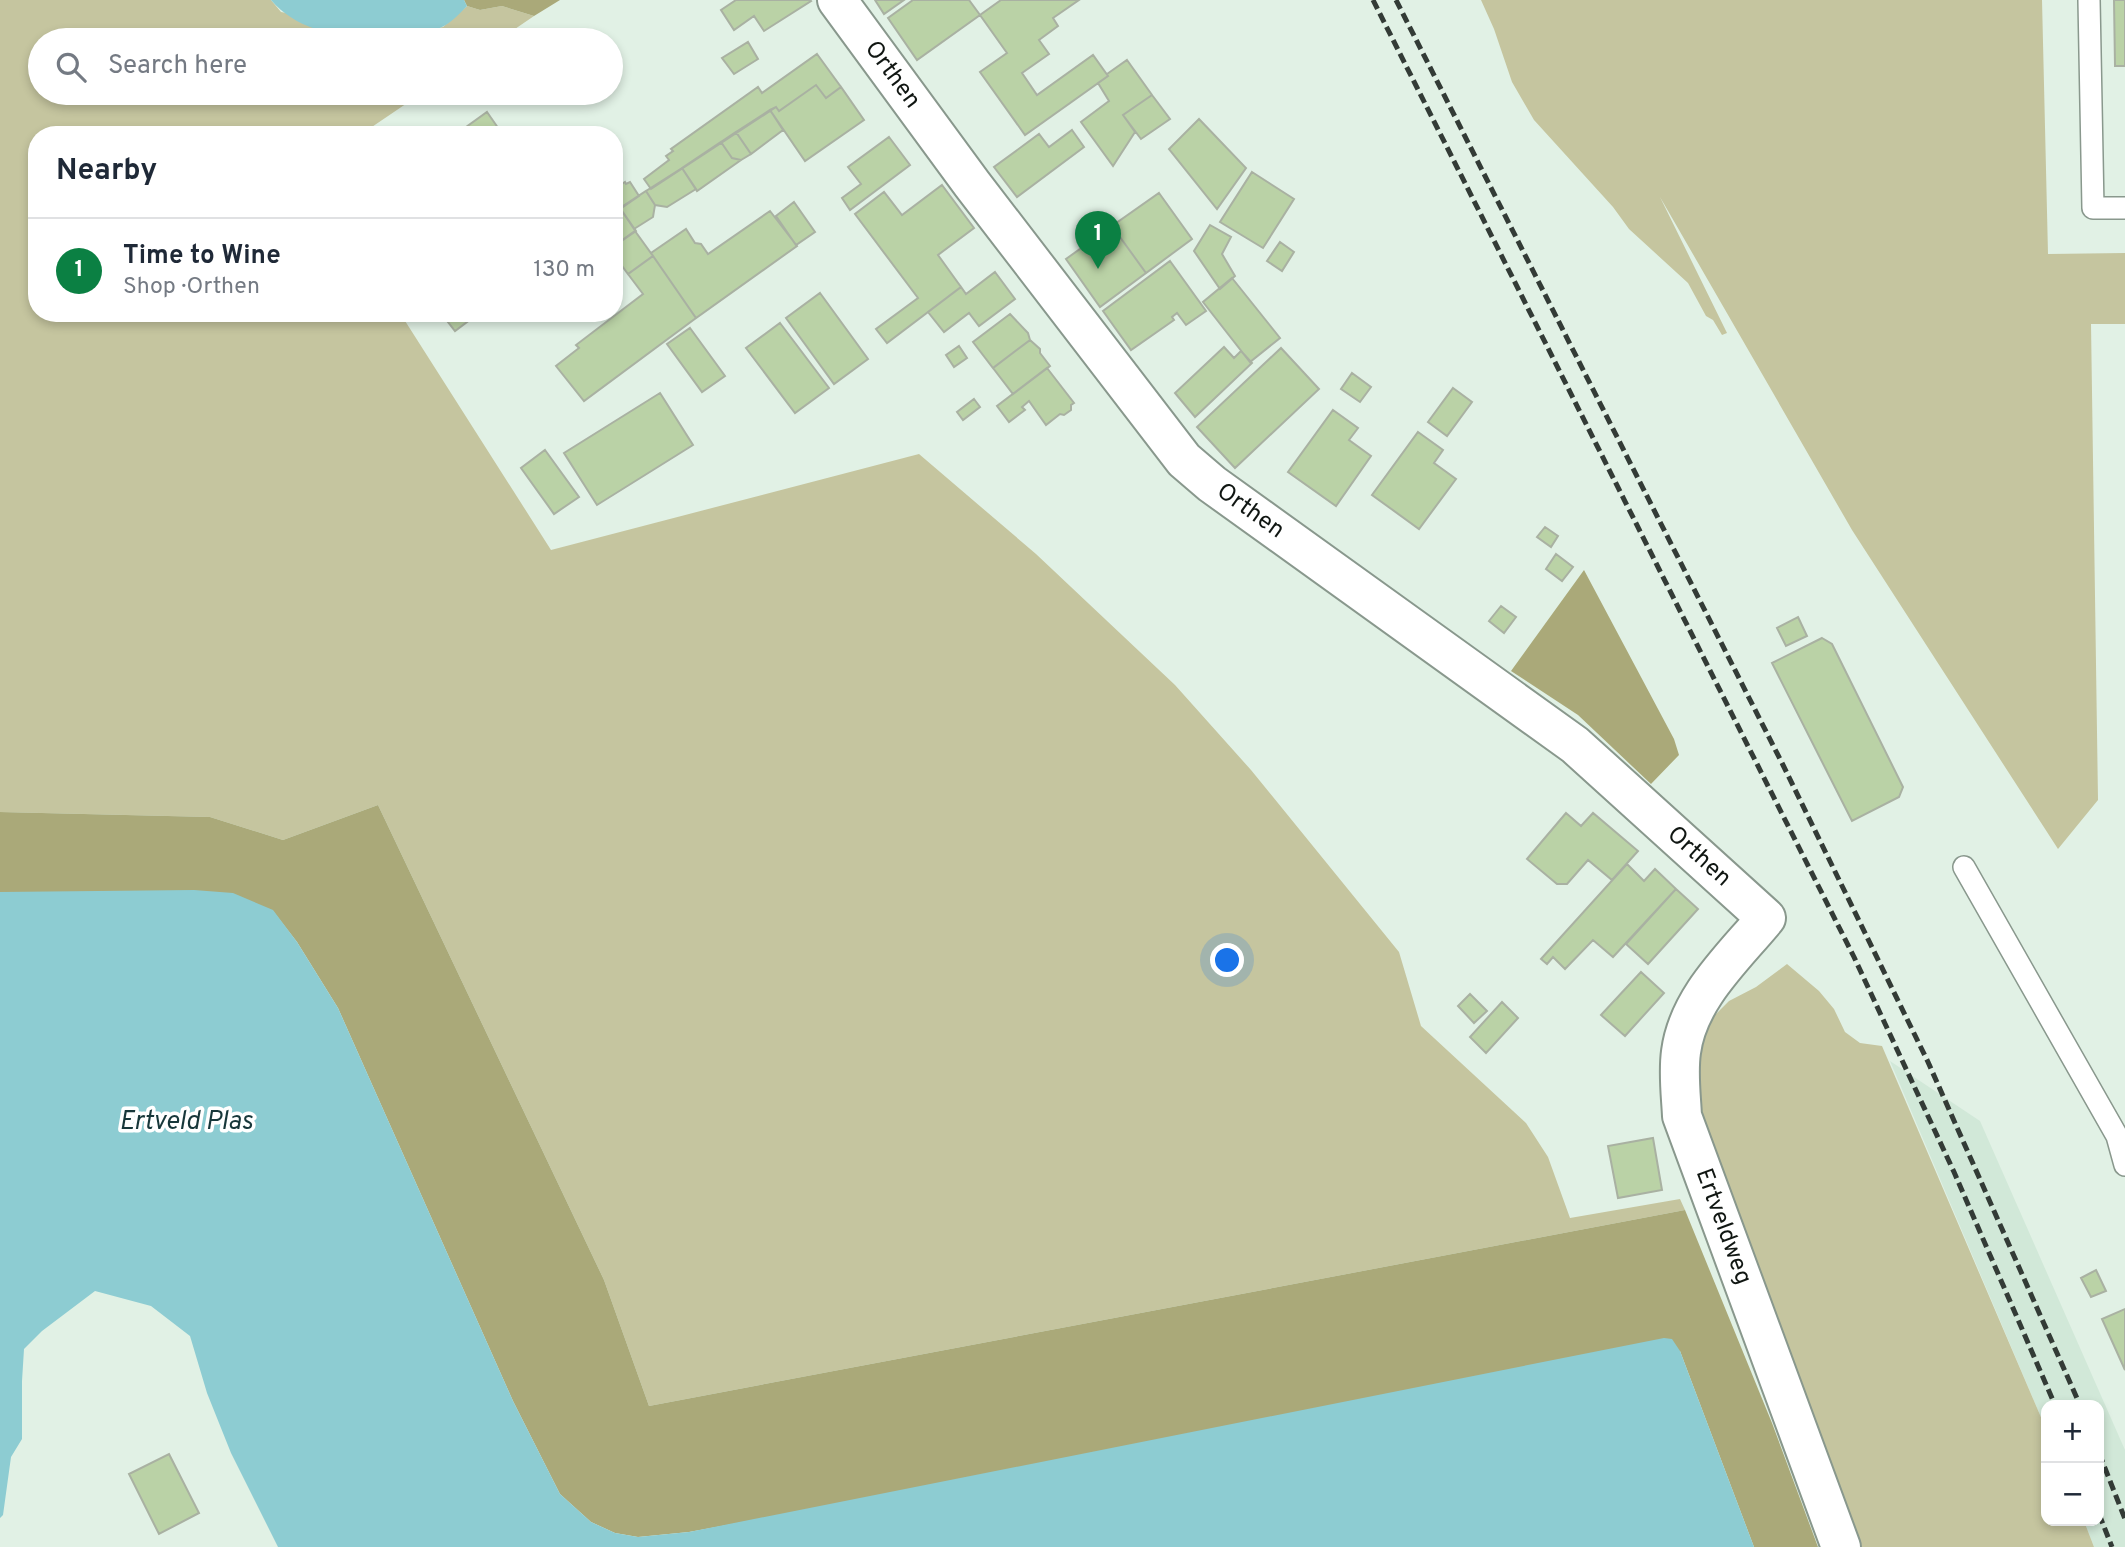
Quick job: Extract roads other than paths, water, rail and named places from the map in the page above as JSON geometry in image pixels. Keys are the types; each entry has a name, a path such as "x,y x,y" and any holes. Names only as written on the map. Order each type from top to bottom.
{"street":[{"name":"Orthen","path":"837,0 972,184 1184,460 1212,484 1575,745 1766,918"},
{"name":"Ertveldweg","path":"1766,918 1701,996 1693,1013 1681,1050 1682,1116 1841,1547"}],"lane":[{"path":"2089,0 2093,208 2125,208"},
{"path":"1964,867 2117,1136 2125,1166"}],"water":[{"path":"271,0 464,0 467,6 449,23 439,28 314,28 285,13"},
{"name":"Ertveld Plas","path":"194,890 233,893 273,910 297,942 338,1008 513,1401 560,1494 591,1522 615,1533 638,1537 689,1532 1664,1338 1672,1339 1680,1351 1754,1547 278,1547 231,1453 207,1393 190,1336 151,1306 95,1291 42,1331 24,1349 22,1439 11,1457 3,1515 0,1518 0,892"}],"railway":[{"path":"1373,0 1854,957 1954,1172 2053,1400"},
{"path":"1396,0 1783,765 1928,1062 2078,1400"},
{"path":"2103,1463 2125,1519"},
{"path":"2104,1526 2112,1547"}],"place":[{"name":"Time to Wine","path":"1098,269"}]}
